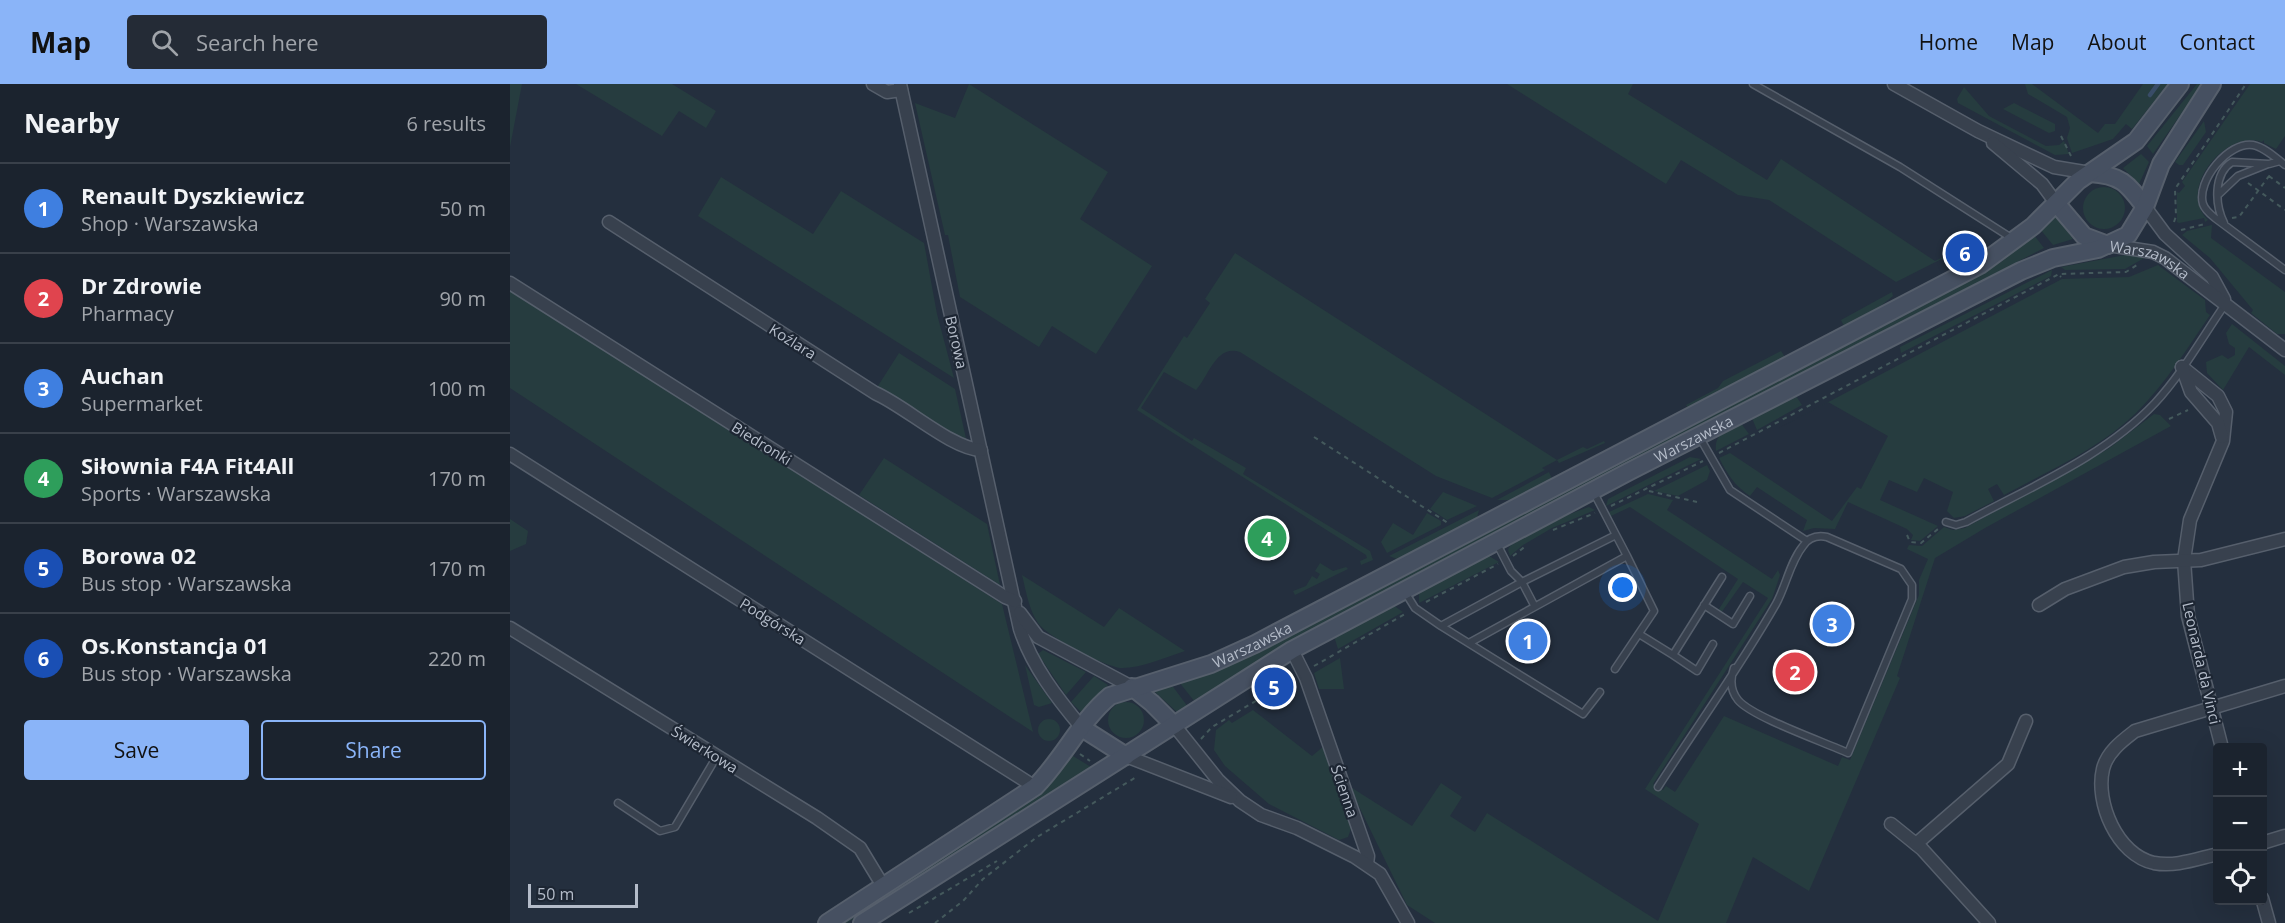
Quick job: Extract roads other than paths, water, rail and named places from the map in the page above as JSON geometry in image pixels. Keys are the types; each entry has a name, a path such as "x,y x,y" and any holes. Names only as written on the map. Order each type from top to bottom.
{"main road":[{"path":"2180,84 2136,141 2090,173 2056,203 2084,236 2108,245 2128,236 2145,207 2161,164 2212,84"},
{"path":"2090,173 2110,174 2119,178 2130,187 2145,207"},
{"name":"Warszawska","path":"1083,728 1103,702 1132,687 1211,664 1256,644 1980,266 2016,241 2056,203"},
{"name":"Warszawska","path":"1126,756 1292,650 1593,490 2021,271 2053,258 2108,245"},
{"path":"1132,687 1174,725"},
{"path":"827,923 1035,787 1053,769 1083,728 1126,756 862,923"}],"street":[{"path":"873,84 887,92 901,87"},
{"path":"1894,84 1978,131 2054,167 2090,173"},
{"name":"Borowa","path":"901,87 1028,653 1062,704 1083,728"},
{"path":"1978,131 2042,184 2056,203"},
{"name":"Warszawska","path":"2145,207 2165,234 2212,277 2226,303"},
{"name":"Koźlara","path":"609,222 875,393 893,401 960,444 981,450"},
{"name":"Warszawska","path":"2108,245 2153,252 2285,348"},
{"name":"Biedronki","path":"510,283 1005,597 1015,601"},
{"name":"Leonarda da Vinci","path":"2182,367 2191,392 2218,423 2223,441 2190,520 2184,560 2188,616 2221,743"},
{"name":"Podgórska","path":"510,454 1035,787"},
{"path":"2039,605 2065,589 2124,567 2231,554 2285,540"},
{"name":"Borowa","path":"1015,601 1025,622 1038,637 1132,687"},
{"name":"Świerkowa","path":"510,628 860,848 883,886"},
{"name":"Ścienna","path":"1292,650 1306,678 1368,856 1367,864"},
{"path":"2213,855 2173,865 2151,862 2134,852 2116,834 2106,810 2102,787 2103,768 2117,744 2135,731 2285,686"},
{"path":"1916,844 2008,764 2026,721"},
{"path":"1174,725 1218,780 1240,801 1261,815 1297,828 1367,864 1385,879 1408,923"},
{"path":"1126,756 1240,801"},
{"path":"1891,824 1916,844 1989,923"},
{"path":"2267,841 2285,836"},
{"path":"2264,905 2269,923"}],"lane":[{"path":"1753,84 1900,167 2016,241"},
{"path":"2283,163 2259,148 2244,146 2219,160 2212,168 2202,191 2202,202 2206,210 2225,226 2285,270"},
{"path":"2225,226 2218,210 2220,176 2232,162 2283,163"},
{"path":"2218,195 2238,176 2269,164"},
{"path":"1946,522 1956,525 1966,522 2115,438 2154,404 2226,303"},
{"path":"1698,436 1730,490 1807,541"},
{"path":"1593,490 1654,611 1615,669"},
{"path":"1441,626 1616,535"},
{"path":"1658,787 1734,668 1777,602 1797,555 1807,541 1815,536 1827,537 1901,569 1912,585 1912,599 1848,753 1748,708 1733,691 1731,678 1734,668"},
{"path":"1496,541 1511,571 1522,582 1534,605"},
{"path":"1469,643 1534,605 1628,556"},
{"path":"1673,655 1722,577"},
{"path":"1403,590 1415,608 1441,626 1583,714 1600,692"},
{"path":"1704,605 1733,624 1750,596"},
{"path":"1639,634 1697,671 1713,644"},
{"path":"618,803 660,831 675,827 717,756"}],"waterway":[{"path":"2150,95 2158,84"}],"place":[{"name":"Os.Konstancja 01","path":"1965,253"},
{"name":"Siłownia F4A Fit4All","path":"1267,538"},
{"name":"Auchan","path":"1832,624"},
{"name":"Renault Dyszkiewicz","path":"1528,641"},
{"name":"Dr Zdrowie","path":"1795,672"},
{"name":"Borowa 02","path":"1274,687"}]}
